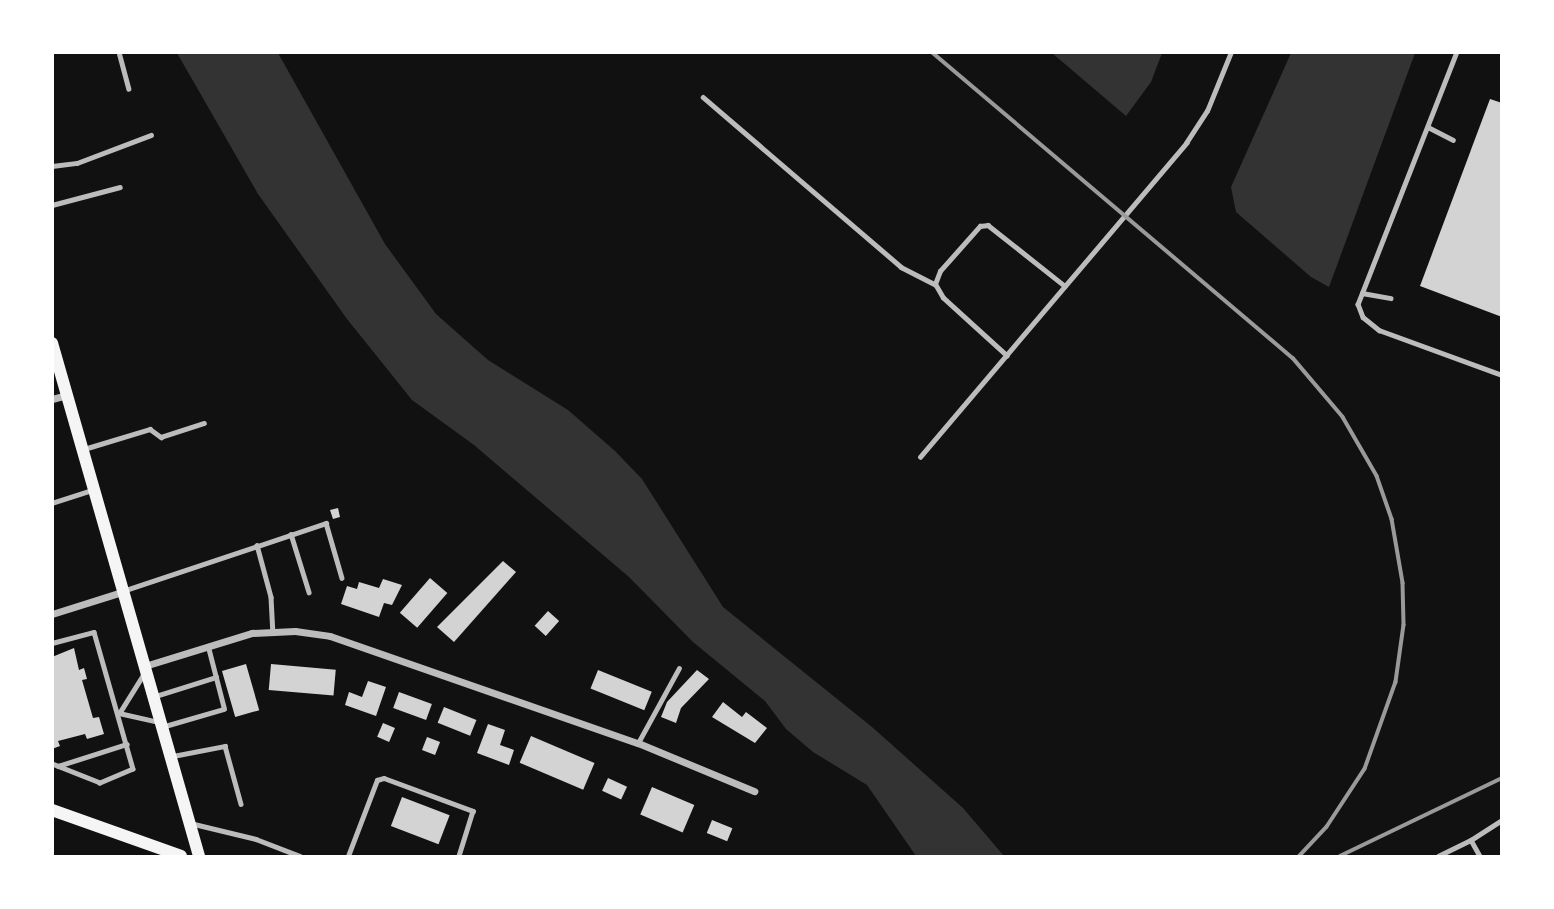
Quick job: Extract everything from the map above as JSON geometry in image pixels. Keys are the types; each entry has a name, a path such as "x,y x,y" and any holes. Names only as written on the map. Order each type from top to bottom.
{"main road":[{"path":"52,343 148,665 199,856"},
{"path":"56,815 181,856"}],"street":[{"path":"52,399 67,395"},
{"path":"52,614 125,590"},
{"path":"148,665 208,646 273,631 315,633 353,642 638,743 754,791"}],"lane":[{"path":"119,52 129,89"},
{"path":"920,457 1186,143 1207,111 1231,52"},
{"path":"1457,52 1358,304 1363,317 1380,330 1502,375"},
{"path":"703,97 901,267 935,284 943,298 1007,356"},
{"path":"1427,127 1453,140"},
{"path":"52,166 76,163 151,135"},
{"path":"52,205 120,187"},
{"path":"935,284 940,271 979,226 988,225 1065,286"},
{"path":"1362,293 1391,298"},
{"path":"83,449 150,429 161,437 204,423"},
{"path":"52,503 95,489"},
{"path":"125,590 326,523 342,579"},
{"path":"291,534 309,592"},
{"path":"257,545 271,597 273,631"},
{"path":"52,643 94,632 133,769 100,783 55,765"},
{"path":"119,713 164,725 224,709 208,646"},
{"path":"119,713 148,665"},
{"path":"638,743 679,668"},
{"path":"156,696 216,677"},
{"path":"55,765 127,744"},
{"path":"172,757 225,746 241,804"},
{"path":"348,856 377,780 384,778 473,811 459,856"},
{"path":"1438,856 1471,840 1502,820"},
{"path":"190,822 256,839 300,856"},
{"path":"1471,840 1480,856"}],"shaded area":[{"path":"177,53 278,53 385,244 436,314 488,360 568,410 615,451 642,479 723,607 872,727 963,808 1004,856 916,856 867,785 813,752 786,729 765,701 693,642 629,577 474,445 412,400 347,319 258,194"},
{"path":"1052,53 1162,53 1151,82 1126,116"},
{"path":"1291,53 1415,53 1329,287 1311,277 1236,212 1231,187"}],"building":[{"path":"1490,99 1502,103 1502,317 1420,286"},
{"path":"338,508 340,517 333,519 330,510"},
{"path":"503,561 516,572 454,642 437,627"},
{"path":"430,578 447,593 417,628 400,613"},
{"path":"383,579 402,585 392,605 384,603 379,617 341,604 347,586 357,589 359,582 379,588"},
{"path":"548,611 559,621 546,636 535,626"},
{"path":"74,648 79,670 84,668 87,679 82,680 93,718 99,717 104,734 87,739 85,734 58,741 60,746 52,749 52,657"},
{"path":"246,664 259,710 235,717 222,671"},
{"path":"271,664 336,670 333,696 269,690"},
{"path":"598,670 652,692 644,710 591,689"},
{"path":"697,670 709,679 681,708 676,723 661,717 667,702"},
{"path":"368,681 386,687 376,716 345,705 349,692 362,697"},
{"path":"399,692 432,704 426,720 393,708"},
{"path":"723,702 742,717 746,712 767,728 755,743 712,717"},
{"path":"444,707 476,720 470,736 438,723"},
{"path":"383,723 395,728 389,742 377,737"},
{"path":"488,724 505,730 500,745 514,750 509,765 477,753"},
{"path":"531,736 595,763 583,790 520,763"},
{"path":"427,737 440,742 435,755 422,750"},
{"path":"608,778 627,787 621,800 602,791"},
{"path":"652,787 694,805 683,833 640,815"},
{"path":"402,797 450,815 439,844 391,826"},
{"path":"712,820 732,828 727,841 707,833"}],"railway":[{"path":"932,52 1293,358 1343,417 1377,476 1392,519 1403,583 1404,625 1396,682 1365,769 1327,827 1300,856"},
{"path":"1340,856 1502,778"}]}
